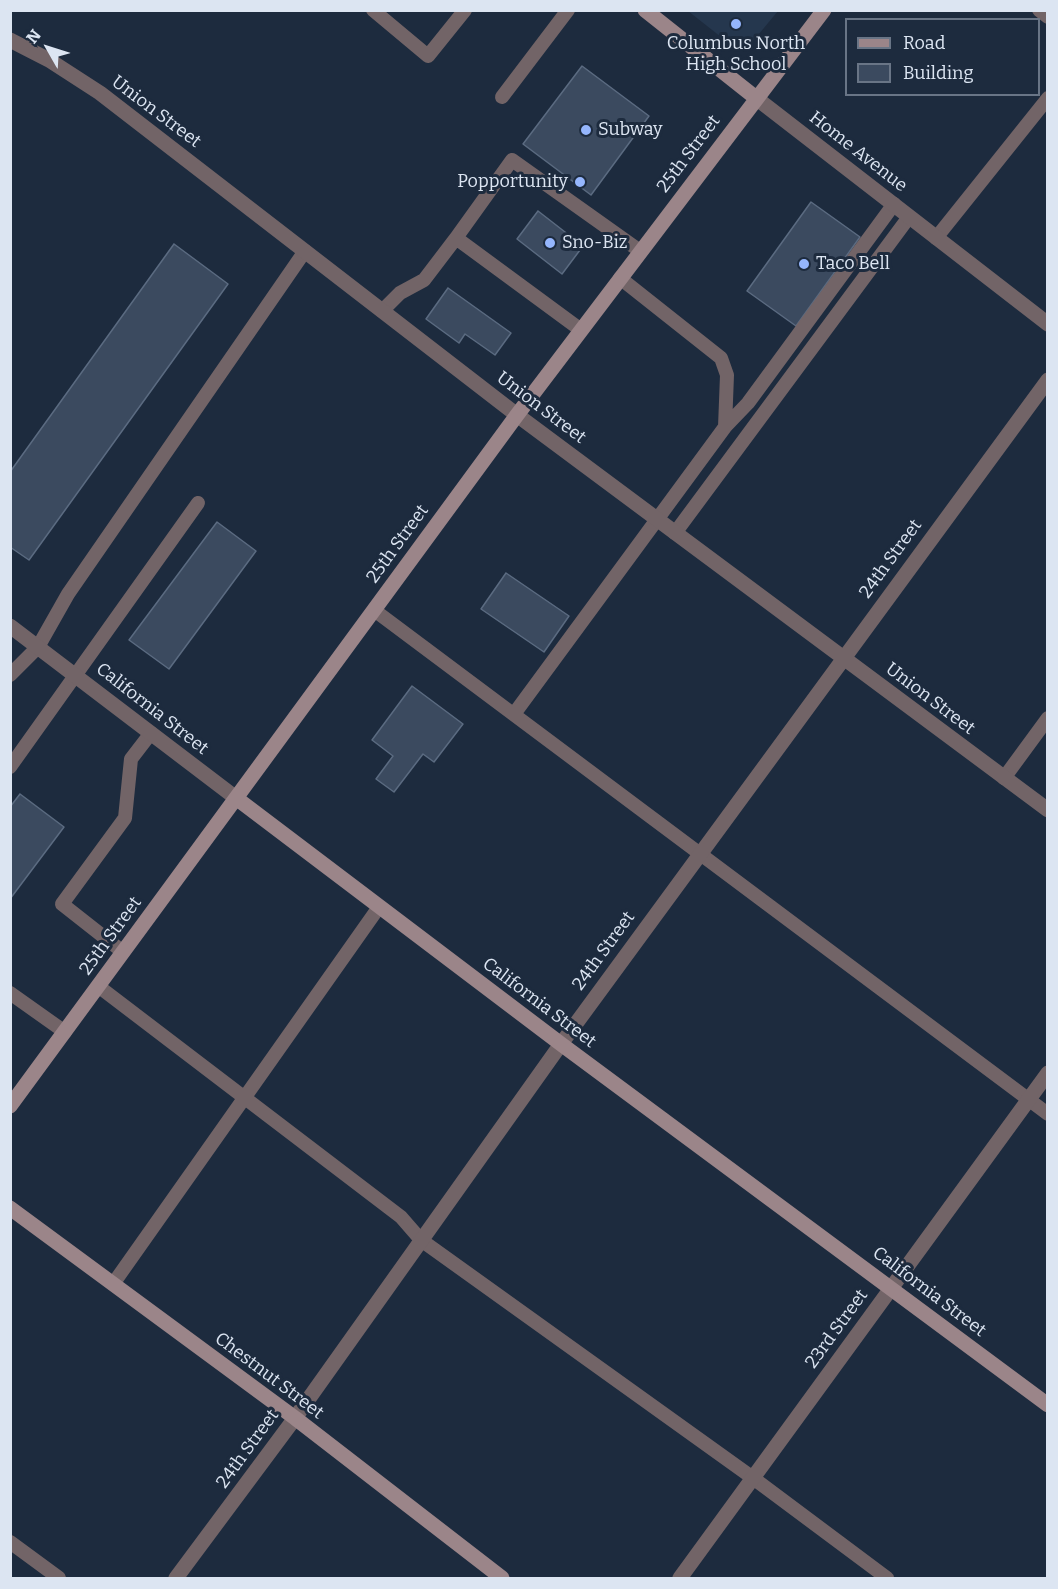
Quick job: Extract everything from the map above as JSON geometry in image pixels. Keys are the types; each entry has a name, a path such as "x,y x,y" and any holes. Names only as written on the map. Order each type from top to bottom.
{"street":[{"name":"Home Avenue","path":"645,10 1047,324"},
{"name":"25th Street","path":"10,1106 581,330 824,10"},
{"name":"Union Street","path":"10,40 49,60 100,93 518,415 1047,810"},
{"name":"24th Street","path":"176,1578 295,1418 561,1044 1047,380"},
{"name":"California Street","path":"10,626 561,1044 1047,1405"},
{"name":"23rd Street","path":"680,1578 1047,1073"},
{"name":"Chestnut Street","path":"10,1208 295,1418 502,1578"}],"lane":[{"path":"373,10 428,56 465,10"},
{"path":"502,97 568,10"},
{"path":"1039,10 1047,17"},
{"path":"936,238 1047,98"},
{"path":"382,310 400,294 424,280 512,160 640,251"},
{"path":"514,714 725,427 748,403 894,204"},
{"path":"675,533 909,217"},
{"path":"456,238 581,330"},
{"path":"10,675 38,648 68,594 305,251"},
{"path":"620,278 721,358 727,375 725,427"},
{"path":"10,766 198,503"},
{"path":"374,610 1047,1114"},
{"path":"1004,778 1047,718"},
{"path":"123,952 62,904 125,818 131,759 151,733"},
{"path":"113,1284 380,907"},
{"path":"98,986 402,1217 421,1240 753,1478 887,1578"},
{"path":"10,993 65,1032"},
{"path":"10,1542 59,1578"}],"shaded area":[{"name":"Columbus North High School","path":"688,11 778,11 754,40 721,37"}],"building":[{"name":"Subway","path":"582,66 649,116 591,195 523,144"},
{"name":"Taco Bell","path":"811,202 860,237 796,326 747,291"},
{"name":"Sno-Biz","path":"538,211 583,246 562,274 517,239"},
{"path":"174,244 228,284 29,560 10,547 10,472"},
{"path":"448,288 511,333 495,355 465,334 459,343 426,319"},
{"path":"217,522 256,551 169,669 129,640"},
{"path":"506,573 569,616 544,652 481,609"},
{"path":"412,686 463,724 434,762 423,754 394,792 376,779 393,756 372,740"},
{"path":"20,794 64,827 10,899 10,807"}],"place":[{"name":"Columbus North High School","path":"736,24"},
{"name":"Subway","path":"586,130"},
{"name":"Popportunity","path":"580,182"},
{"name":"Sno-Biz","path":"550,243"},
{"name":"Taco Bell","path":"804,264"}]}
